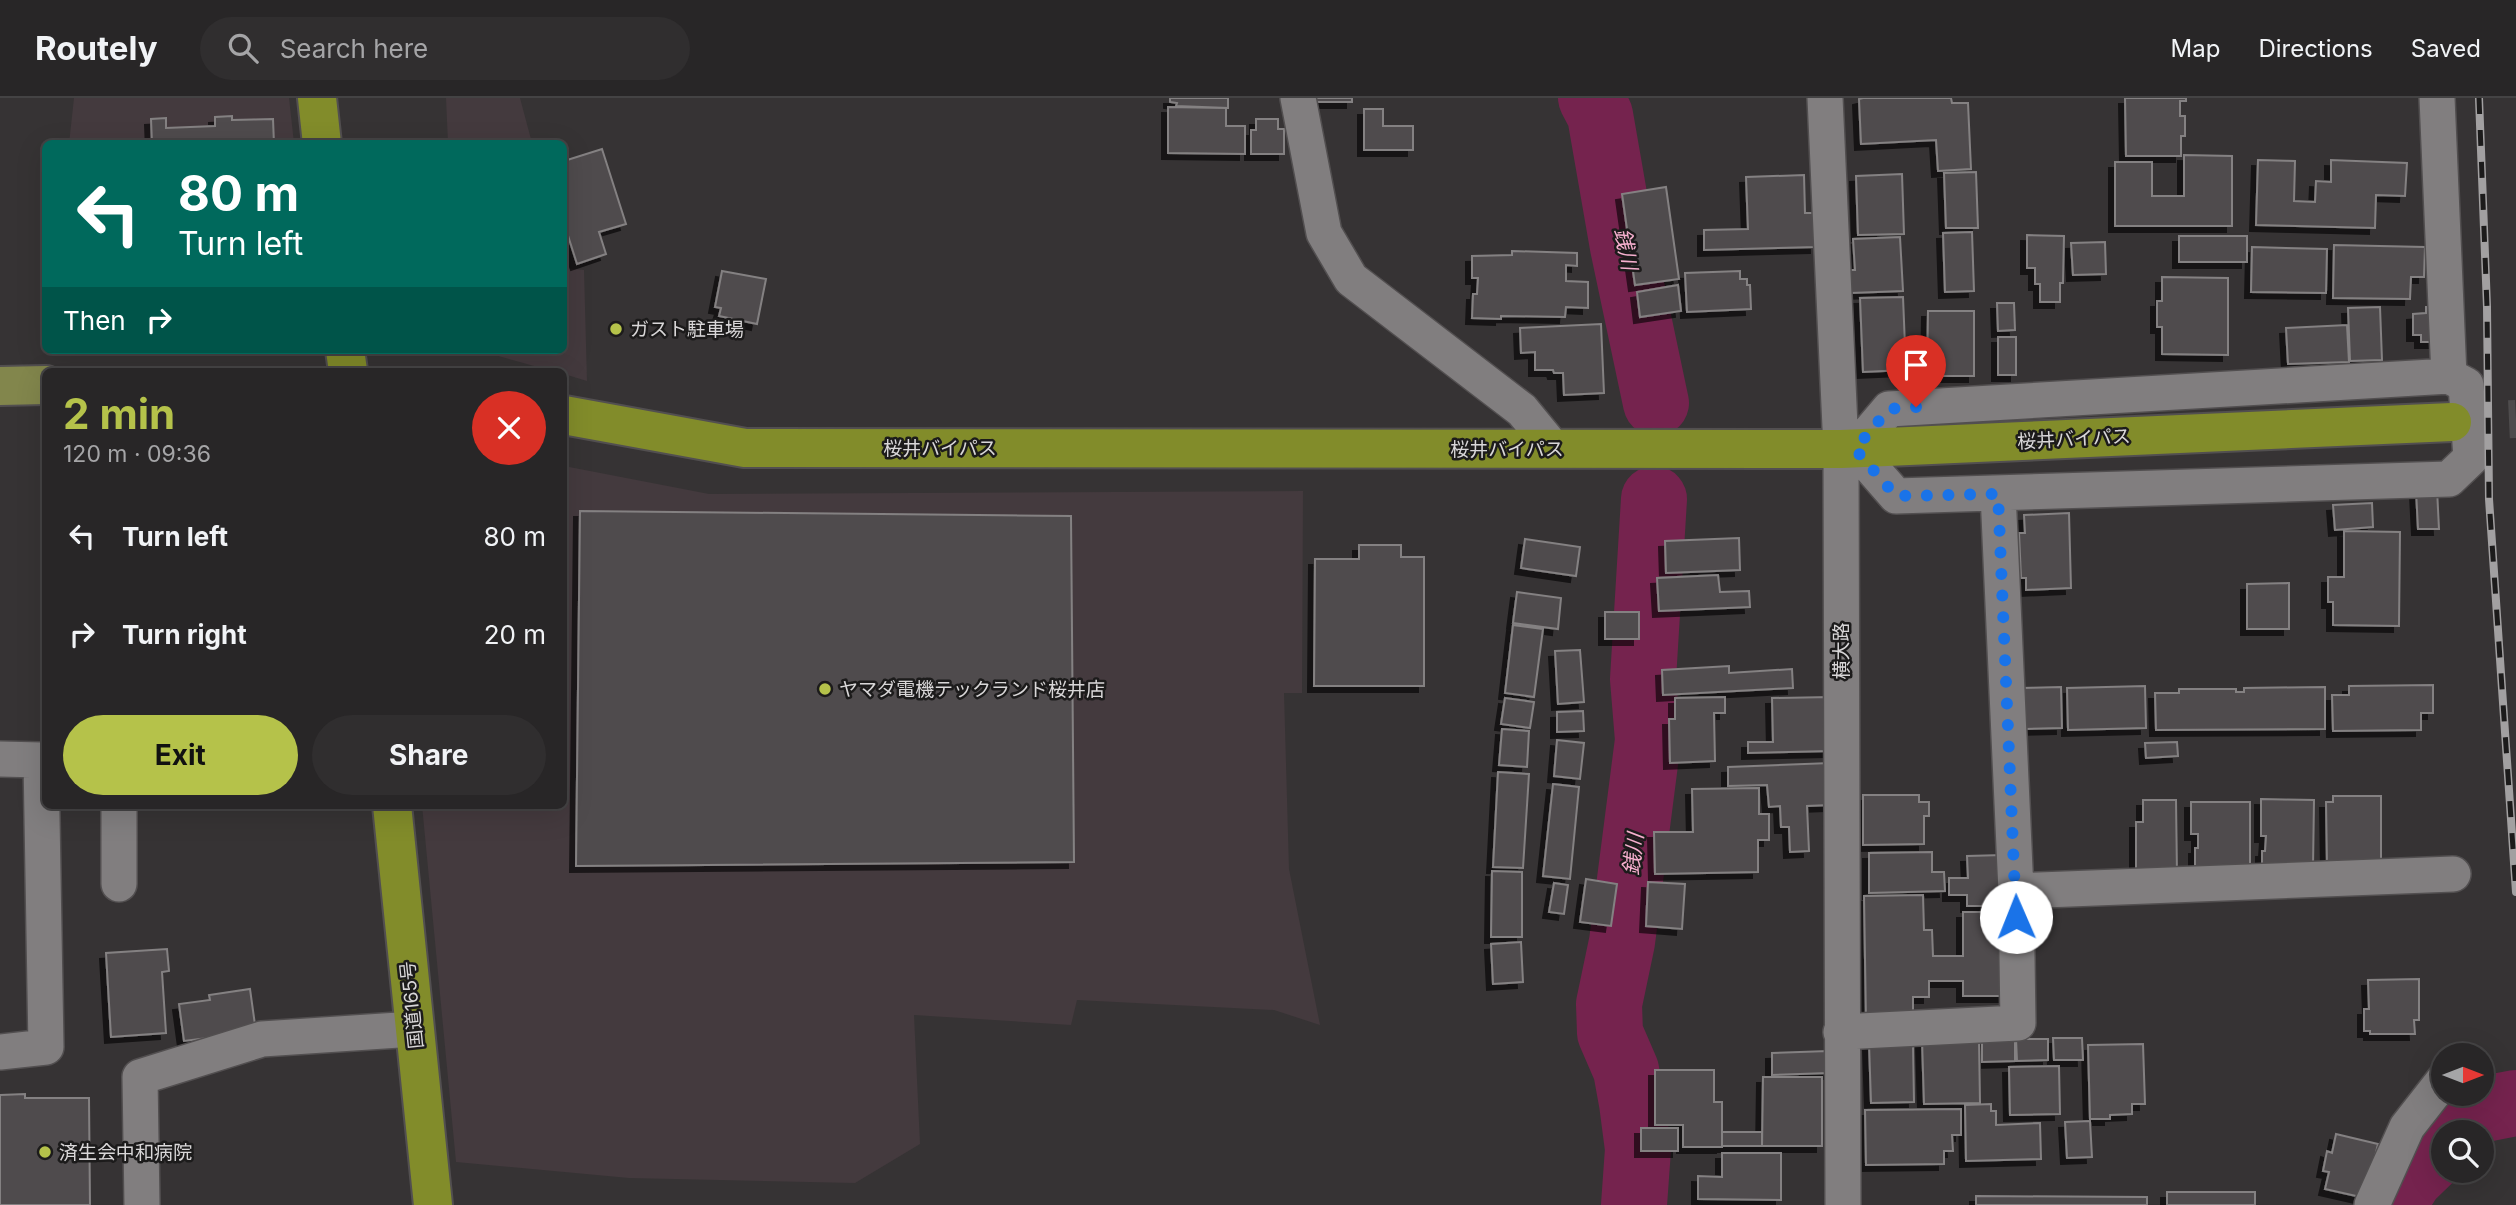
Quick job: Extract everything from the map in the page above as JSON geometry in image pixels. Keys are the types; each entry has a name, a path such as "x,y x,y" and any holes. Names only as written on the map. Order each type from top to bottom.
{"highway":[{"path":"317,98 322,140"},
{"name":"桜井バイパス","path":"567,416 745,448 1848,449 2452,422"},
{"name":"国道165号","path":"392,809 433,1205"}],"main road":[{"path":"0,386 42,385"}],"street":[{"path":"1298,98 1324,233 1351,279 1522,410 1554,449"},
{"name":"横大路","path":"1825,98 1848,449 1841,1032 1843,1205"},
{"path":"2437,98 2449,376"},
{"path":"2449,376 2466,385 2471,458 2449,479 1896,496 1848,449 1889,409 2449,376"},
{"path":"1841,1032 2018,1023 2016,891 1998,494"},
{"path":"0,759 42,761"},
{"path":"0,1052 46,1047 44,809"},
{"path":"119,809 119,884"},
{"path":"2016,891 2453,874"},
{"path":"142,1205 140,1077 262,1039 414,1029"},
{"path":"2372,1205 2407,1127 2431,1096"}],"shaded area":[{"path":"74,98 289,98 294,140 69,140"},
{"path":"446,98 520,98 531,140 448,140"},
{"path":"567,268 584,270 587,381 567,375 567,368 541,368 491,354 567,354"},
{"name":"ヤマダ電機テックランド桜井店","path":"567,467 709,494 1303,491 1302,693 1284,693 1289,869 1320,1025 1274,1010 1077,1000 1071,1025 914,1015 920,1144 855,1183 629,1178 456,1162 422,809 567,809"}],"building":[{"path":"1170,98 1228,98 1228,108 1176,106 1177,103 1170,102"},
{"path":"1311,98 1352,98 1352,102 1311,102"},
{"path":"1951,98 1952,103 1968,103 1971,169 1938,171 1936,140 1861,144 1859,99"},
{"path":"2125,98 2186,98 2186,101 2180,101 2180,116 2185,116 2181,156 2126,156"},
{"path":"1168,107 1226,108 1226,126 1245,126 1245,154 1168,153"},
{"path":"1364,109 1383,109 1383,126 1413,126 1413,150 1364,150"},
{"path":"232,116 232,120 273,119 274,140 152,140 151,119 166,118 166,128 215,126 215,117"},
{"path":"1256,119 1278,119 1278,129 1284,129 1284,154 1251,154 1251,130 1256,130"},
{"path":"602,149 626,224 599,232 606,254 577,264 567,232 567,160"},
{"path":"2184,155 2232,156 2232,226 2115,226 2115,162 2152,162 2152,196 2184,196"},
{"path":"2258,160 2295,161 2294,201 2315,202 2316,181 2331,182 2331,160 2407,163 2405,196 2376,195 2375,228 2256,225"},
{"path":"1976,172 1978,228 1946,228 1944,173"},
{"path":"1902,174 1904,234 1858,235 1856,176"},
{"path":"1804,175 1805,213 1815,213 1816,247 1704,250 1704,230 1748,229 1746,177"},
{"path":"1666,187 1679,279 1635,285 1622,194"},
{"path":"1972,232 1974,291 1945,292 1943,233"},
{"path":"2027,235 2064,236 2060,302 2040,302 2040,284 2035,284 2035,268 2027,268"},
{"path":"2179,236 2247,236 2247,262 2179,262"},
{"path":"1900,237 1903,291 1851,293 1850,270 1855,270 1853,239"},
{"path":"2105,242 2106,274 2073,275 2071,243"},
{"path":"2334,245 2425,247 2424,277 2411,277 2410,299 2333,298"},
{"path":"2252,247 2327,249 2326,293 2251,292"},
{"path":"1512,251 1577,253 1577,266 1566,265 1566,281 1588,282 1588,308 1566,307 1565,317 1472,318 1473,294 1477,294 1478,278 1472,278 1472,256 1512,255"},
{"path":"722,271 766,279 757,324 719,316 721,308 715,307"},
{"path":"1740,271 1740,279 1747,279 1747,285 1750,285 1751,309 1687,312 1685,273"},
{"path":"2162,277 2228,278 2228,355 2162,354 2162,327 2157,327 2157,301 2162,301"},
{"path":"1678,285 1681,311 1640,317 1637,292"},
{"path":"1903,297 1906,370 1863,372 1860,298"},
{"path":"1997,303 2014,303 2015,330 1998,331"},
{"path":"2380,307 2382,360 2350,361 2348,308"},
{"path":"2426,307 2435,307 2436,342 2421,342 2421,335 2413,335 2413,314 2426,313"},
{"path":"1928,311 1974,311 1974,376 1927,376"},
{"path":"1601,324 1604,393 1564,395 1563,373 1535,370 1535,352 1521,353 1520,328"},
{"path":"2347,325 2349,362 2288,364 2286,328"},
{"path":"1998,337 2016,337 2016,375 1998,375"},
{"path":"2437,489 2439,529 2418,529 2416,490"},
{"path":"2372,503 2373,527 2335,530 2333,505"},
{"name":"ヤマダ電機テックランド桜井店","path":"580,511 1071,516 1074,862 576,866"},
{"path":"2069,513 2071,588 2026,590 2026,578 2021,578 2019,533 2025,533 2024,515"},
{"path":"2344,531 2400,532 2399,626 2333,625 2333,602 2328,602 2328,577 2344,577"},
{"path":"1739,538 1740,570 1666,573 1665,541"},
{"path":"1525,539 1580,547 1576,576 1521,568"},
{"path":"1359,545 1401,545 1401,557 1424,557 1424,686 1314,686 1315,559 1359,559"},
{"path":"1718,575 1720,592 1749,591 1750,607 1659,611 1657,578"},
{"path":"2289,583 2289,629 2247,629 2247,584"},
{"path":"1517,592 1561,598 1558,629 1513,623"},
{"path":"1605,612 1639,612 1639,639 1605,639"},
{"path":"1513,625 1543,629 1534,697 1505,693"},
{"path":"1580,650 1584,702 1558,704 1555,651"},
{"path":"1729,666 1729,673 1792,669 1793,688 1663,695 1662,670"},
{"path":"2433,685 2433,713 2421,713 2421,730 2333,731 2332,695 2349,695 2349,686"},
{"path":"2145,686 2146,728 2068,730 2067,688"},
{"path":"2061,687 2062,728 2026,729 2022,688"},
{"path":"2325,687 2325,729 2156,730 2155,693 2179,693 2179,689 2236,689 2236,692 2244,692 2244,688"},
{"path":"1725,697 1725,713 1714,713 1715,761 1670,763 1669,719 1675,719 1675,698"},
{"path":"1830,697 1831,751 1748,753 1748,742 1773,742 1772,698"},
{"path":"1505,698 1534,702 1530,728 1501,724"},
{"path":"1583,711 1584,731 1557,732 1557,712"},
{"path":"1502,729 1529,731 1527,767 1499,765"},
{"path":"1557,740 1584,743 1580,779 1554,776"},
{"path":"2177,742 2178,756 2146,758 2145,743"},
{"path":"1830,763 1831,805 1807,806 1809,851 1790,852 1789,827 1781,827 1780,806 1769,807 1767,785 1728,786 1728,767"},
{"path":"1498,772 1529,774 1523,868 1493,867"},
{"path":"1553,784 1579,787 1570,879 1543,876"},
{"path":"1759,788 1759,814 1769,814 1769,840 1758,840 1758,872 1655,874 1654,832 1693,832 1692,789"},
{"path":"1863,795 1919,795 1919,802 1929,802 1929,816 1924,816 1924,844 1863,845"},
{"path":"2333,796 2381,796 2381,866 2327,866 2326,802 2333,802"},
{"path":"2261,799 2314,800 2313,868 2262,868 2262,851 2265,851 2266,836 2261,836"},
{"path":"2143,800 2176,800 2177,874 2136,875 2136,822 2143,822"},
{"path":"2191,802 2250,802 2250,869 2195,869 2198,834 2191,834"},
{"path":"1932,852 1932,872 1944,872 1945,891 1869,893 1869,853"},
{"path":"2003,855 2004,906 1967,906 1967,895 1949,895 1949,878 1968,878 1967,856"},
{"path":"1492,871 1522,872 1522,937 1491,937"},
{"path":"1586,879 1617,884 1611,926 1580,922"},
{"path":"1648,882 1685,884 1682,929 1646,926"},
{"path":"1554,883 1568,885 1564,914 1549,912"},
{"path":"1923,895 1924,930 1932,930 1933,956 1963,956 1963,912 2004,912 2005,996 1963,996 1963,981 1929,981 1929,997 1913,997 1913,1016 1866,1022 1864,896"},
{"path":"1521,942 1523,982 1493,984 1491,944"},
{"path":"167,949 169,971 162,972 166,1033 111,1037 106,953"},
{"path":"2419,979 2419,1020 2414,1020 2415,1034 2370,1034 2370,1031 2364,1031 2364,1009 2369,1009 2368,980"},
{"path":"250,989 256,1032 184,1041 179,1004 210,1000 209,995"},
{"path":"2053,1038 2082,1038 2083,1060 2054,1060"},
{"path":"1979,1039 1980,1103 1924,1104 1922,1040"},
{"path":"2015,1039 2015,1061 1982,1062 1982,1040"},
{"path":"2016,1039 2048,1039 2048,1060 2017,1061"},
{"path":"1913,1042 1914,1102 1871,1103 1869,1043"},
{"path":"2143,1044 2145,1104 2132,1104 2132,1114 2110,1115 2110,1119 2090,1119 2088,1045"},
{"path":"1828,1051 1829,1073 1772,1075 1772,1053"},
{"path":"2059,1066 2060,1114 2010,1115 2009,1067"},
{"path":"1655,1070 1714,1070 1714,1102 1722,1102 1722,1147 1683,1147 1683,1125 1655,1125"},
{"path":"1763,1077 1822,1077 1822,1146 1762,1146"},
{"name":"済生会中和病院","path":"25,1094 25,1098 89,1098 90,1205 0,1205 0,1095"},
{"path":"1991,1104 1991,1111 1996,1111 1996,1125 2040,1123 2041,1159 1966,1161 1965,1105"},
{"path":"1961,1109 1961,1135 1952,1135 1953,1151 1944,1151 1944,1164 1866,1165 1865,1110"},
{"path":"2090,1121 2092,1157 2067,1158 2065,1122"},
{"path":"1641,1128 1678,1128 1678,1151 1641,1151"},
{"path":"1722,1132 1762,1132 1762,1146 1722,1146"},
{"path":"2336,1134 2378,1144 2365,1198 2325,1189 2329,1172 2323,1171 2327,1151 2332,1153"},
{"path":"1722,1153 1781,1153 1781,1200 1698,1199 1698,1176 1722,1177"},
{"path":"2167,1192 2255,1192 2255,1205 2167,1205"},
{"path":"1976,1196 2147,1197 2147,1205 1976,1205"}],"waterway":[{"name":"銭川","path":"1591,98 1600,115 1623,247 1656,403"},
{"name":"銭川","path":"1634,1205 1638,1149 1626,1070 1610,1033 1609,1004 1622,942 1648,740 1643,679 1654,499"},
{"path":"2469,1120 2479,1110 2516,1103"},
{"path":"2393,1205 2410,1178 2431,1158"}],"tunnel":[{"path":"2452,422 2516,419"}],"railway":[{"path":"2479,98 2487,307 2489,499 2516,892"}],"place":[{"name":"ガスト駐車場","path":"616,329"},
{"name":"ヤマダ電機テックランド桜井店","path":"825,689"},
{"name":"済生会中和病院","path":"45,1152"}],"route":[{"path":"1916,407 1889,409 1855,449 1896,496 1998,494 2016,917"}]}
